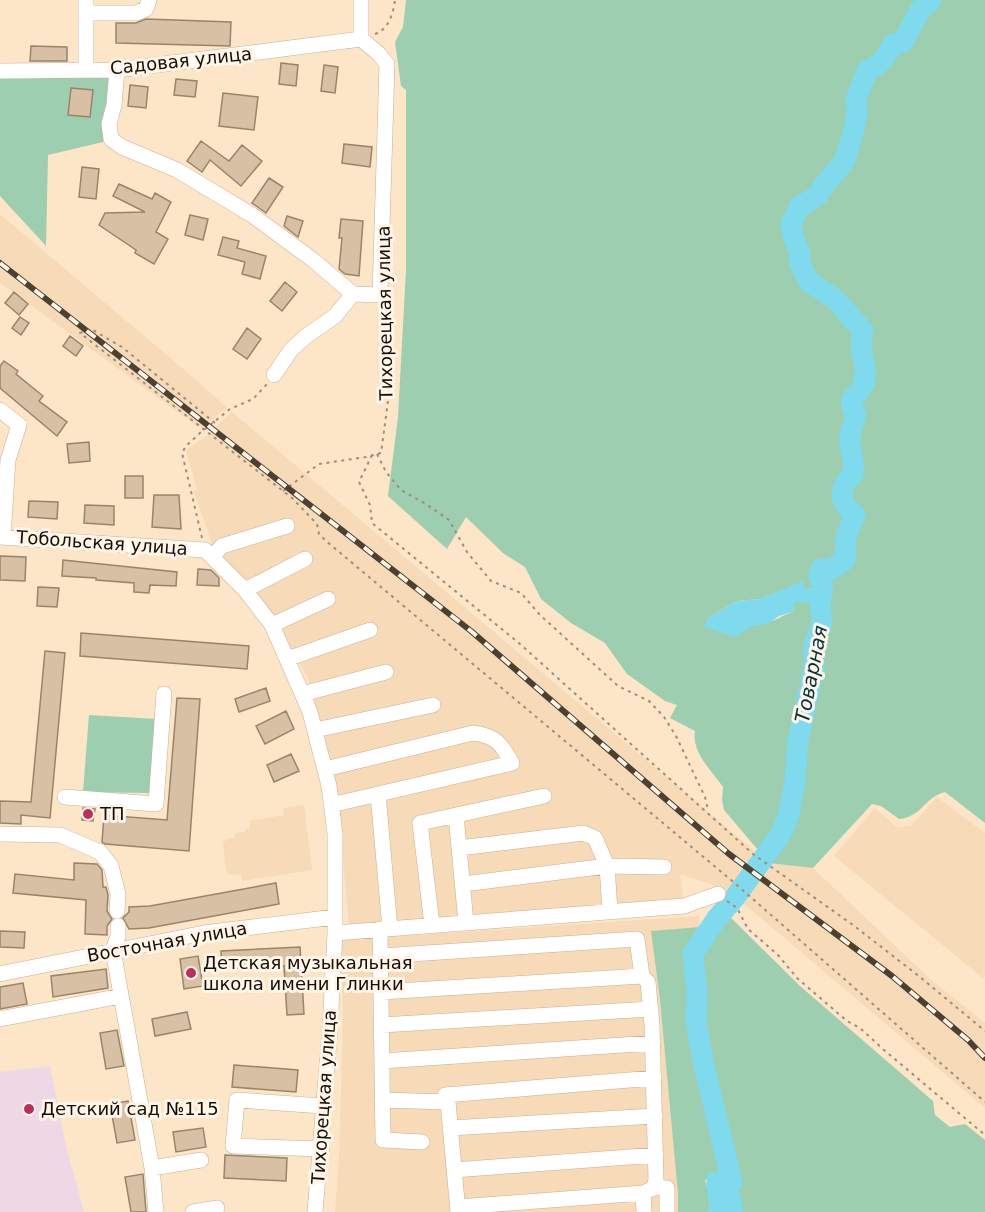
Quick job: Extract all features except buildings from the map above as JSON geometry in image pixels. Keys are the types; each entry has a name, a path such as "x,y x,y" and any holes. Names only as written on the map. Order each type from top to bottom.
{"street":[{"path":"86,69 86,6 136,14 146,9 149,0"},
{"path":"361,0 361,39"},
{"name":"Садовая улица","path":"0,71 117,70 361,39"},
{"name":"Тихорецкая улица","path":"361,39 387,64 380,295"},
{"path":"117,70 114,105 109,124 111,139 122,147 177,170 252,215 313,260 353,294 380,295"},
{"path":"274,375 291,350 335,316 353,294"},
{"path":"0,410 20,425 8,459 1,537"},
{"path":"208,553 222,546 287,526"},
{"name":"Тобольская улица","path":"1,537 208,553"},
{"name":"Тихорецкая улица","path":"208,553 245,590 272,625 315,730 329,786 335,834 335,933 330,1029 315,1212"},
{"path":"245,590 305,559"},
{"path":"272,625 328,599"},
{"path":"286,659 370,630"},
{"path":"302,694 386,672"},
{"path":"65,797 156,804 164,694"},
{"path":"315,730 433,705"},
{"path":"325,769 473,733 488,735 502,745 512,764 331,805"},
{"path":"378,794 385,929 380,956 383,1140 422,1143"},
{"path":"432,925 420,824 544,796"},
{"path":"456,816 466,923"},
{"path":"459,848 583,832 595,838 607,866 610,911"},
{"path":"0,834 60,835 100,852 111,866 118,894 118,936 113,950 152,1168 156,1212"},
{"path":"463,884 607,866 664,867"},
{"path":"335,933 684,906 721,896"},
{"name":"Восточная улица","path":"0,974 204,933 334,917"},
{"path":"380,956 638,939 642,976 648,982 651,1009 656,1155 656,1180 649,1190 644,1212"},
{"path":"381,992 642,976"},
{"path":"0,1018 121,996"},
{"path":"381,1025 651,1009"},
{"path":"382,1061 653,1043"},
{"path":"654,1078 445,1095 458,1209 667,1188 667,1212"},
{"path":"321,1149 233,1146 237,1100 323,1106"},
{"path":"382,1100 447,1102"},
{"path":"450,1128 655,1116"},
{"path":"454,1170 656,1155"},
{"path":"152,1168 201,1160"},
{"path":"193,1212 217,1208"}],"path":[{"path":"361,39 382,31 393,15 394,0"},
{"name":"Тихорецкая улица","path":"377,454 381,453 388,401 380,295"},
{"path":"215,423 122,347 91,329 80,333 283,491 317,524 319,534 326,541 750,896 985,1102"},
{"path":"208,553 182,453 186,446 230,409 253,399 274,375"},
{"path":"283,491 320,464 377,454 386,472 401,490 449,520 467,552 491,581 522,593 540,615 618,686 649,700 664,717 676,736 705,797 708,811"},
{"path":"372,455 359,482 370,505 372,523 520,644 708,811 753,854 920,976 985,1031"},
{"path":"721,896 737,908 748,929 778,955 797,978 847,1021 860,1028 985,1135"}],"shaded area":[{"path":"0,214 227,408 200,428 0,283"},
{"path":"232,412 757,853 728,890 680,874 683,898 349,926 336,784 308,678 273,616 214,549 194,492 197,489 186,450 206,436"},
{"path":"937,797 985,833 985,976 983,978 834,856 875,808 896,827 911,826"},
{"path":"304,805 312,870 242,881 241,874 231,875 226,871 223,843 228,838 235,838 235,833 250,829 250,821 284,815 283,808"},
{"path":"769,863 813,868 930,979 985,1023 985,1108 742,902"},
{"path":"699,916 700,927 651,932 660,1000 678,1212 335,1212 339,1160 343,1017 340,940"},
{"name":"Детский сад №115","path":"50,1066 66,1146 84,1212 0,1212 0,1072"}],"green space":[{"path":"406,0 985,0 985,823 945,792 932,798 907,818 899,819 881,806 872,804 813,868 769,863 724,810 723,787 699,754 695,731 670,718 677,705 665,701 627,674 605,643 571,623 541,599 525,567 503,553 466,517 447,549 388,496 398,417 406,270 406,90 401,86 395,42 403,27","holes":["802,582 805,589 823,588 820,603 794,602 793,612 769,622 744,624 708,618 737,601 760,599"]},
{"path":"109,77 103,142 48,155 46,246 0,196 0,79"},
{"path":"89,715 156,719 150,793 83,792"},
{"path":"727,914 800,986 933,1101 935,1115 950,1127 965,1124 985,1140 985,1212 736,1212 732,1182 715,1174 705,1180 710,1210 678,1212 660,1000 651,931 700,927"}],"water":[{"path":"803,581 805,589 823,588 829,592 830,603 795,602 793,612 779,616 769,623 753,626 735,637 704,627 708,618 737,601 760,599"},
{"path":"722,1167 733,1188 736,1212 706,1212 710,1210 708,1173 715,1173"}],"waterway":[{"name":"Товарная","path":"733,1212 728,1188 732,1182 703,1061 696,1021 697,992 693,954 717,918 733,900 781,834 789,814 795,781 798,740 814,668 814,646 822,623 820,603 823,588 819,576 821,569 830,570 845,560 846,536 855,515 843,500 842,490 853,474 850,434 856,415 851,404 862,388 865,377 861,344 863,331 834,298 809,282 800,264 800,253 793,237 791,224 799,207 817,196 844,162 855,127 856,99 867,71 883,60 893,44 903,42 920,10 931,0"}],"railway":[{"path":"0,263 471,631 729,854 892,976 968,1040 985,1058"}],"place":[{"name":"ТП","path":"88,814"},
{"name":"Детская музыкальная школа имени Глинки","path":"191,973"},
{"name":"Детский сад №115","path":"29,1109"}]}
